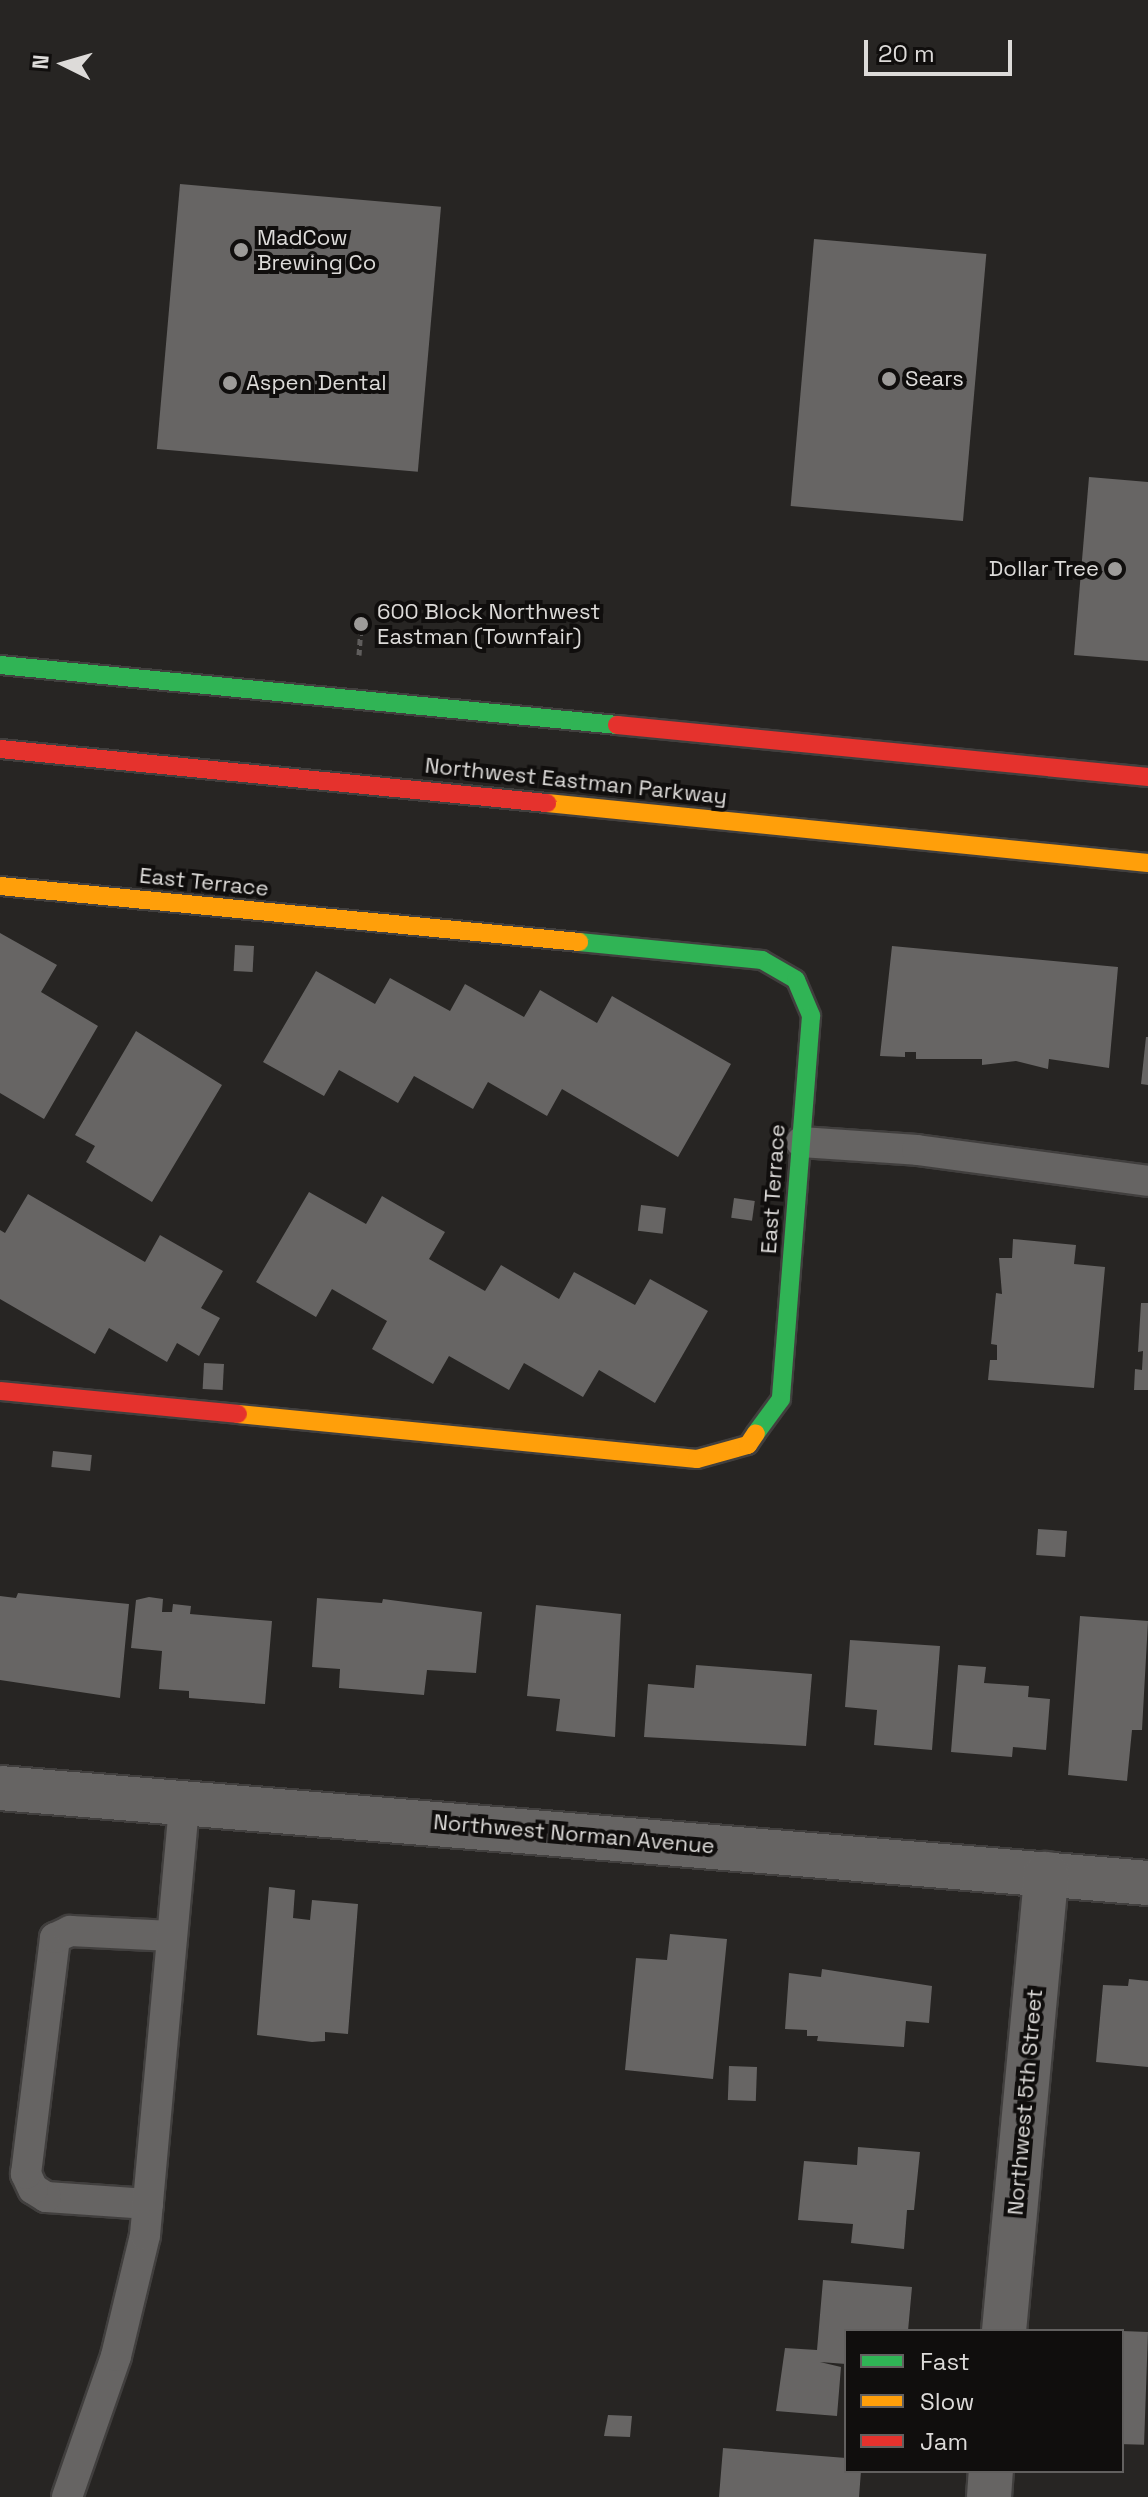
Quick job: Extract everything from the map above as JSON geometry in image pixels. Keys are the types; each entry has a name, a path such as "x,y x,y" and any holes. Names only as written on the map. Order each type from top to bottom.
{"main road":[{"path":"0,665 1148,777"},
{"name":"Northwest Eastman Parkway","path":"0,749 1148,863"},
{"name":"East Terrace","path":"0,886 762,960 796,980 811,1016 781,1399 748,1445 697,1459 0,1391"}],"street":[{"name":"Northwest Norman Avenue","path":"0,1788 1148,1883"},
{"name":"Northwest 5th Street","path":"1004,2329 1046,1874"},
{"path":"989,2497 991,2473"}],"lane":[{"path":"801,1142 917,1150 1148,1181"},
{"path":"67,2497 116,2356 148,2204 184,1804"},
{"path":"148,2204 46,2197 33,2189 26,2174 55,1938 70,1931 172,1936"}],"building":[{"path":"180,184 441,207 418,472 157,449"},
{"name":"Sears","path":"814,239 986,254 963,521 791,506"},
{"name":"Dollar Tree","path":"1089,477 1148,482 1148,661 1074,655"},
{"path":"0,933 57,965 41,992 98,1026 44,1119 0,1093"},
{"path":"235,945 254,946 253,972 234,971"},
{"path":"892,946 1118,967 1109,1068 1049,1059 1048,1069 1016,1061 982,1065 982,1059 916,1059 916,1052 905,1052 905,1057 880,1056"},
{"path":"316,971 375,1004 390,978 450,1011 465,984 524,1017 540,990 597,1023 612,996 731,1064 678,1157 562,1089 547,1116 488,1082 473,1109 414,1076 398,1103 339,1070 324,1096 263,1062"},
{"path":"136,1031 222,1085 152,1202 86,1162 95,1146 75,1135"},
{"path":"1148,1037 1148,1085 1141,1084"},
{"path":"309,1192 366,1224 382,1196 445,1232 429,1259 485,1291 501,1265 559,1299 574,1272 635,1305 650,1279 708,1311 655,1403 599,1370 583,1397 524,1363 509,1390 449,1356 433,1384 372,1349 387,1321 332,1289 316,1317 256,1282"},
{"path":"28,1194 145,1262 160,1235 223,1271 201,1308 220,1318 199,1356 177,1343 167,1362 109,1328 95,1354 0,1299 0,1230 5,1233"},
{"path":"734,1198 755,1201 752,1221 731,1218"},
{"path":"641,1205 666,1208 663,1234 638,1231"},
{"path":"1013,1239 1076,1245 1074,1264 1105,1267 1094,1388 988,1380 990,1360 997,1360 997,1345 991,1344 996,1293 1002,1294 999,1258 1012,1258"},
{"path":"1141,1303 1148,1303 1148,1390 1134,1390 1135,1369 1142,1370 1143,1351 1138,1352"},
{"path":"204,1363 224,1364 223,1390 203,1389"},
{"path":"53,1451 92,1455 90,1471 51,1467"},
{"path":"1038,1529 1067,1531 1065,1557 1036,1555"},
{"path":"18,1593 129,1604 120,1698 0,1680 0,1596 16,1598"},
{"path":"149,1597 163,1599 162,1612 172,1612 173,1604 191,1606 190,1614 272,1621 265,1704 189,1698 189,1691 159,1689 162,1651 131,1648 136,1600"},
{"path":"317,1598 382,1603 383,1599 482,1612 476,1673 427,1670 424,1695 339,1688 340,1669 312,1667"},
{"path":"536,1605 621,1614 615,1737 556,1731 560,1699 527,1696"},
{"path":"1080,1616 1148,1621 1142,1730 1132,1730 1127,1781 1068,1775"},
{"path":"850,1640 940,1646 932,1750 874,1745 877,1710 845,1707"},
{"path":"696,1665 812,1674 806,1746 644,1737 648,1684 694,1688"},
{"path":"958,1665 986,1667 984,1683 1029,1686 1028,1697 1050,1699 1046,1750 1013,1747 1012,1757 951,1752"},
{"path":"269,1887 295,1890 293,1918 310,1920 312,1900 358,1904 348,2034 325,2032 325,2041 312,2042 257,2035"},
{"path":"670,1934 727,1939 713,2079 625,2070 636,1958 667,1960"},
{"path":"822,1969 932,1986 929,2023 906,2021 904,2047 817,2041 818,2036 807,2036 807,2030 785,2029 789,1973 821,1977"},
{"path":"1129,1979 1148,1981 1148,2067 1096,2062 1103,1985 1128,1986"},
{"path":"729,2066 757,2067 756,2101 728,2100"},
{"path":"858,2147 920,2152 914,2210 907,2210 904,2249 851,2243 853,2224 798,2220 804,2161 857,2165"},
{"path":"823,2280 912,2287 908,2329 844,2329 844,2364 820,2362 841,2367 837,2416 776,2411 785,2348 817,2350"},
{"path":"1124,2331 1148,2332 1144,2445 1124,2444"},
{"path":"608,2415 632,2416 630,2437 604,2436"},
{"path":"723,2448 844,2458 844,2473 861,2473 859,2497 719,2497"}],"traffic: fast":[{"path":"0,665 617,725"},
{"path":"579,942 762,960 796,980 811,1016 781,1399 756,1433"}],"traffic: slow":[{"path":"547,803 1148,863"},
{"path":"0,886 579,942"},
{"path":"238,1414 697,1459 748,1445 756,1433"}],"traffic: jam":[{"path":"617,725 1148,777"},
{"path":"0,749 547,803"},
{"path":"0,1391 238,1414"}],"place":[{"name":"MadCow Brewing Co","path":"241,250"},
{"name":"Sears","path":"889,379"},
{"name":"Aspen Dental","path":"230,383"},
{"name":"Dollar Tree","path":"1115,569"},
{"name":"600 Block Northwest Eastman (Townfair)","path":"361,624"}]}
